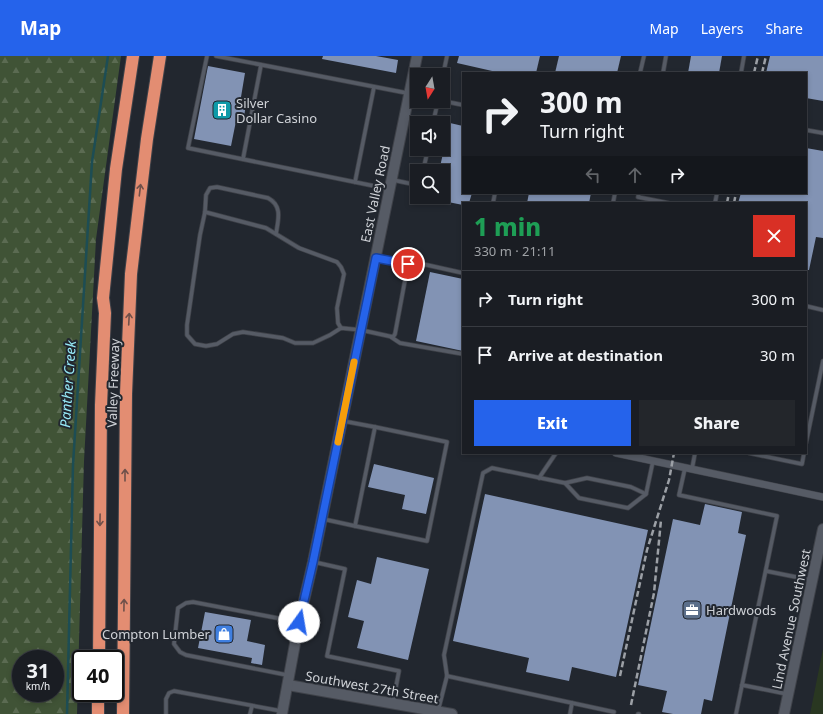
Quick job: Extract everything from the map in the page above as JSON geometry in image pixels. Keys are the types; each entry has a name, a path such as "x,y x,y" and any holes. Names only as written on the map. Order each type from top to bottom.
{"highway":[{"name":"Valley Freeway","path":"99,650 101,405 105,313 103,298 116,169 134,56"},
{"path":"105,313 111,294 120,185 140,56"},
{"name":"Valley Freeway","path":"123,714 125,401 131,274 147,139 160,56"},
{"path":"98,702 98,714"}],"street":[{"name":"East Valley Road","path":"416,68 417,56"},
{"name":"East Valley Road","path":"282,713 299,622 313,562 391,184 410,107"},
{"path":"621,454 823,497"},
{"name":"Lind Avenue Southwest","path":"784,714 823,529"},
{"name":"Southwest 27th Street","path":"289,680 392,703 452,714"}],"lane":[{"path":"207,56 188,148 355,182 410,185"},
{"path":"216,56 410,94"},
{"path":"444,68 447,56"},
{"path":"640,72 644,56"},
{"path":"663,72 666,56"},
{"path":"741,72 744,56"},
{"path":"243,159 262,65"},
{"path":"355,182 374,87"},
{"path":"450,102 462,105"},
{"path":"807,130 823,133"},
{"path":"276,234 279,219 278,207 274,201 268,198 217,187 210,188 206,195 205,212 187,325 187,335 195,344 206,346 217,344 233,334 243,332 283,338 295,343 313,343 341,328 377,332 400,343 462,354"},
{"path":"639,194 638,197 649,201"},
{"path":"205,212 266,228 299,248 337,262 344,274 337,308 338,323 341,328"},
{"path":"376,258 408,264 418,263 462,273"},
{"path":"390,337 393,337 395,334 408,264"},
{"path":"807,306 823,310"},
{"path":"807,439 822,374 823,361"},
{"path":"322,519 427,541 444,457 447,442 342,420"},
{"path":"355,526 375,427"},
{"path":"539,478 555,454"},
{"path":"695,454 688,468 680,496 777,516 736,714"},
{"path":"754,454 802,464 804,454"},
{"path":"565,483 579,498 628,508 646,494 653,461"},
{"path":"438,712 447,676 444,655 483,474 492,468 565,483 587,478 631,488 646,494"},
{"path":"313,562 345,569 326,656 399,671 392,703"},
{"path":"766,571 812,580"},
{"path":"289,680 186,655 180,652 174,644 178,608 186,603 193,602 299,622"},
{"path":"447,676 614,712"},
{"path":"742,685 788,694"},
{"path":"166,714 166,699 169,693 174,691 282,713"},
{"path":"570,714 572,703"},
{"path":"250,714 252,706"}],"green space":[{"path":"0,56 121,56 96,239 84,461 79,650 72,650 72,702 77,702 77,714 0,714"},
{"path":"823,649 823,714 810,714"}],"building":[{"path":"323,56 376,56 398,60 396,73 322,59"},
{"path":"459,56 540,56 536,72 497,72 457,63"},
{"path":"559,56 621,56 617,72 555,72"},
{"path":"691,56 722,56 719,72 688,72"},
{"path":"770,56 823,56 823,101 807,98 807,72 766,72"},
{"name":"Silver Dollar Casino","path":"208,66 245,73 240,103 246,104 244,117 237,116 231,146 194,139"},
{"path":"450,123 462,126 462,194 472,194 469,202 462,202 462,205 450,202 450,164 441,164 442,156 450,156"},
{"path":"807,148 823,151 823,238 816,237 809,270 807,270 807,202 738,202 741,194 807,194"},
{"path":"529,194 591,194 589,202 527,202"},
{"path":"430,272 462,279 462,351 416,341"},
{"path":"374,464 434,478 426,514 402,509 405,495 368,487"},
{"path":"485,494 648,530 616,677 572,667 569,681 526,672 529,658 453,641"},
{"name":"Hardwoods","path":"705,504 742,512 738,533 746,535 712,701 704,699 701,714 673,714 662,712 667,691 638,685 673,519 700,525"},
{"path":"377,557 429,569 408,660 357,648 364,621 348,617 357,580 371,584"},
{"name":"Compton Lumber","path":"205,612 251,620 247,641 265,645 262,665 251,663 252,658 198,648"}],"waterway":[{"name":"Panther Creek","path":"67,714 73,465 92,162 108,56"}],"railway":[{"path":"754,72 758,56"},
{"path":"762,72 766,56"},
{"path":"727,202 729,194"},
{"path":"734,202 736,194"},
{"path":"620,676 647,550 669,480 674,454"},
{"path":"631,705 654,593 661,520"}],"slow traffic":[{"path":"338,442 354,362"}],"place":[{"name":"Silver Dollar Casino","path":"222,110"},
{"name":"Hardwoods","path":"692,610"},
{"name":"Compton Lumber","path":"224,634"}],"route":[{"path":"299,622 313,562 376,258 408,264"}]}
